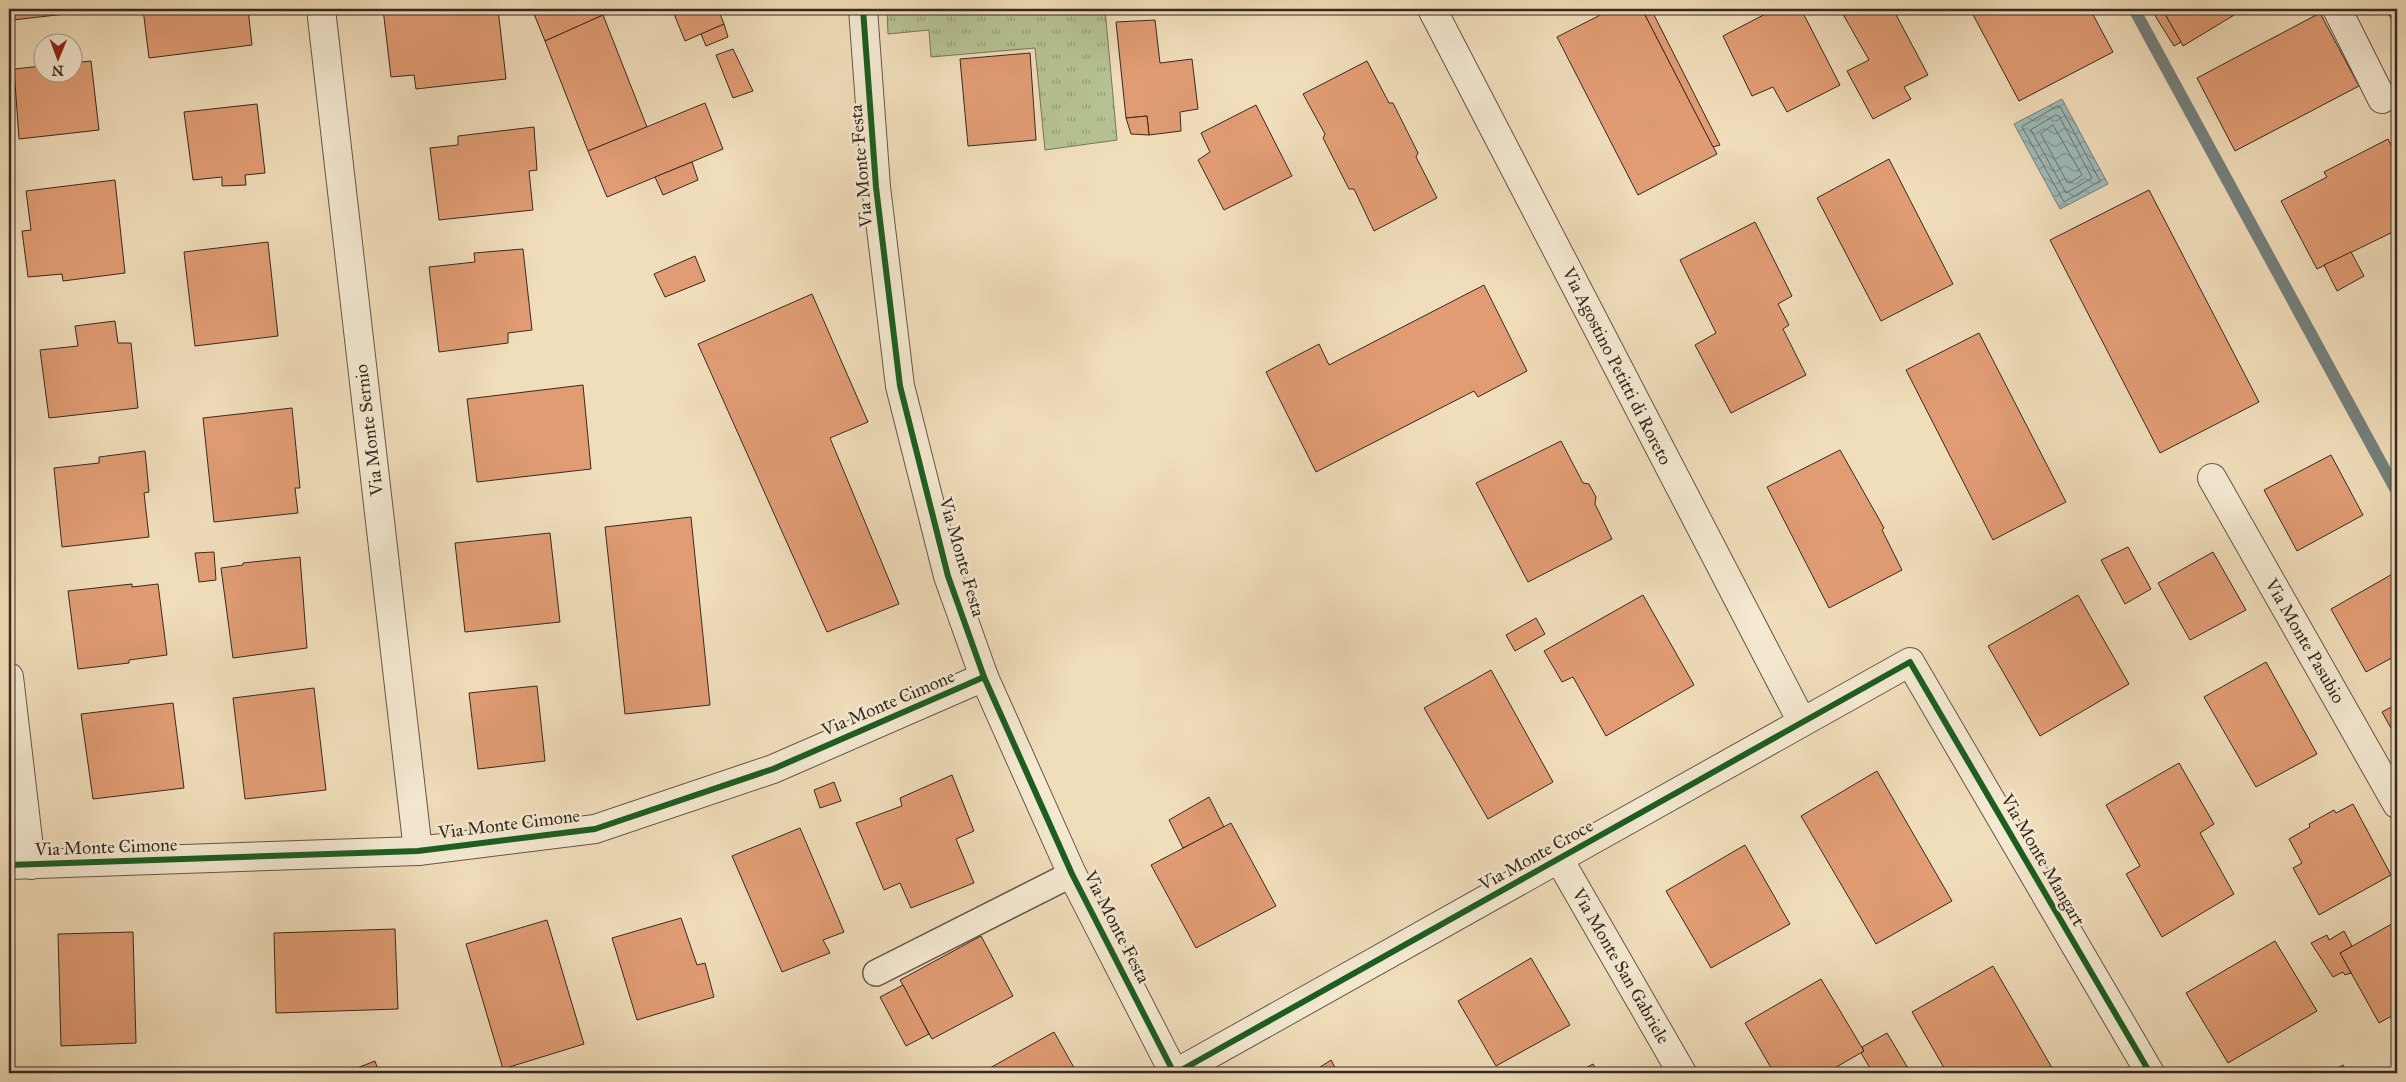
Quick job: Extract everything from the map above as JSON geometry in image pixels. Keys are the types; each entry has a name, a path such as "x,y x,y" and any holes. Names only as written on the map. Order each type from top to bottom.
{"street":[{"name":"Via Monte Sernio","path":"321,9 418,851"},
{"name":"Via Monte Festa","path":"863,9 876,187 900,386 948,576 984,678 1072,874 1175,1073"},
{"name":"Via Agostino Petitti di Roreto","path":"1432,9 1802,722"},
{"path":"2337,9 2382,99"},
{"name":"Via Monte Pasubio","path":"2212,478 2397,804"},
{"name":"Via Monte Croce","path":"1175,1073 1910,662"},
{"name":"Via Monte Mangart","path":"1910,662 2150,1073"},
{"path":"9,678 20,865"},
{"name":"Via Monte Cimone","path":"20,865 418,851 595,829 773,769 984,678"},
{"name":"Via Monte San Gabriele","path":"1559,859 1682,1073"}],"lane":[{"path":"876,973 1072,874"}],"green space":[{"path":"887,9 1105,9 1117,140 1045,150 1035,48 931,57 929,30 888,34"}],"water":[{"path":"2062,99 2108,184 2060,209 2014,124"}],"building":[{"path":"12,9 91,9 91,11 13,20"},
{"path":"143,9 248,9 252,45 149,58"},
{"path":"383,9 498,9 506,79 416,89 414,75 391,77"},
{"path":"532,9 600,9 603,15 545,41"},
{"path":"672,9 718,9 724,24 685,41"},
{"path":"1612,9 1642,9 1717,154 1638,195 1557,37"},
{"path":"1642,9 1651,9 1720,145 1713,147"},
{"path":"1775,9 1801,9 1840,85 1787,112 1773,87 1752,96 1723,36"},
{"path":"1840,9 1893,9 1928,75 1904,87 1911,99 1873,119 1847,71 1869,60"},
{"path":"1970,9 2090,9 2113,52 2019,101"},
{"path":"2162,9 2244,9 2183,46"},
{"path":"2162,9 2181,42 2174,46 2154,14"},
{"path":"2386,9 2397,9 2397,29"},
{"path":"2320,13 2359,86 2235,151 2197,78"},
{"path":"603,15 647,127 588,151 545,41"},
{"path":"1155,20 1160,63 1192,59 1198,109 1180,112 1181,131 1149,135 1147,116 1126,118 1116,22"},
{"path":"724,24 728,37 706,46 701,34"},
{"path":"733,49 753,91 733,98 716,55"},
{"path":"1030,53 1036,140 968,146 960,59"},
{"path":"91,61 99,130 19,139 14,69 32,67 32,82 82,82 82,62"},
{"path":"1367,61 1389,103 1393,103 1418,153 1416,157 1437,198 1374,231 1354,189 1349,189 1323,138 1325,134 1303,94"},
{"path":"705,103 723,149 607,197 588,151"},
{"path":"257,104 265,173 245,175 246,185 222,186 222,177 193,180 184,112"},
{"path":"1256,105 1292,176 1224,210 1198,160 1210,152 1201,133"},
{"path":"1147,116 1149,135 1131,134 1126,118"},
{"path":"534,127 537,170 529,171 533,210 439,220 430,148 458,145 458,136"},
{"path":"2388,139 2397,157 2397,230 2317,269 2281,201 2327,177 2324,172"},
{"path":"1889,159 1953,284 1881,321 1817,198"},
{"path":"692,162 698,180 663,195 655,177"},
{"path":"115,180 125,273 63,281 62,274 28,277 22,231 31,230 26,191"},
{"path":"2149,190 2259,402 2160,453 2050,240"},
{"path":"1755,222 1792,296 1778,304 1789,325 1783,329 1806,375 1731,413 1695,345 1716,333 1680,260"},
{"path":"268,242 278,336 195,346 184,252"},
{"path":"523,249 532,330 508,333 508,343 439,352 429,267 475,262 474,253"},
{"path":"2351,252 2364,276 2337,291 2324,265"},
{"path":"695,256 705,281 665,297 654,274"},
{"path":"1484,285 1527,371 1478,397 1474,391 1316,472 1266,372 1319,344 1329,365"},
{"path":"812,294 868,422 830,438 899,604 827,632 698,344"},
{"path":"115,321 118,343 131,343 138,408 49,418 40,350 78,346 75,326"},
{"path":"1979,333 2066,502 1993,540 1906,370"},
{"path":"583,385 591,469 477,482 467,399"},
{"path":"292,408 300,488 295,488 298,513 214,522 203,418"},
{"path":"1561,441 1583,483 1589,484 1596,497 1595,504 1612,539 1528,582 1476,483"},
{"path":"1840,450 1884,528 1882,530 1902,570 1829,608 1767,487"},
{"path":"145,451 149,492 144,493 149,537 62,547 54,468 99,463 99,457"},
{"path":"2331,455 2363,515 2297,551 2264,490"},
{"path":"691,517 710,705 625,714 605,527"},
{"path":"550,533 560,622 465,632 455,543"},
{"path":"2128,547 2151,589 2125,604 2101,560"},
{"path":"214,552 216,580 199,582 195,553"},
{"path":"2213,552 2246,610 2190,640 2158,583"},
{"path":"300,557 307,648 233,658 221,568 243,565 243,563"},
{"path":"2396,572 2397,655 2366,672 2331,609"},
{"path":"132,584 132,587 158,584 167,655 129,660 129,663 78,669 68,591"},
{"path":"1643,595 1694,685 1606,736 1573,677 1562,682 1544,651"},
{"path":"2078,595 2129,684 2040,736 1988,646"},
{"path":"1536,618 1545,634 1515,651 1506,635"},
{"path":"2266,662 2317,754 2256,787 2204,697"},
{"path":"1491,670 1553,782 1488,819 1424,708"},
{"path":"537,686 545,761 478,769 469,693"},
{"path":"314,688 326,790 245,799 233,698"},
{"path":"173,703 184,788 93,799 81,714"},
{"path":"2397,704 2397,739 2382,712"},
{"path":"2179,763 2214,824 2200,833 2234,894 2162,937 2126,874 2140,866 2106,805"},
{"path":"1877,771 1952,901 1876,944 1801,816"},
{"path":"952,775 974,831 956,839 974,883 911,908 900,883 884,890 856,823 902,806 900,798"},
{"path":"834,782 841,801 820,808 814,790"},
{"path":"1209,797 1224,827 1183,848 1169,820"},
{"path":"2353,804 2391,875 2319,915 2293,868 2302,863 2289,839 2310,827 2309,824 2334,810 2336,813"},
{"path":"1231,823 1276,906 1196,948 1151,865"},
{"path":"800,828 844,932 823,940 830,953 782,972 732,856"},
{"path":"1745,845 1790,924 1711,968 1666,891"},
{"path":"681,918 697,965 705,963 714,997 637,1020 612,938"},
{"path":"547,920 584,1044 503,1069 466,944"},
{"path":"2397,921 2397,1013 2379,1023 2340,953"},
{"path":"395,929 398,1009 276,1013 274,933"},
{"path":"2344,931 2352,946 2340,953 2351,973 2345,975 2343,972 2333,977 2311,943 2327,935 2329,940"},
{"path":"133,932 136,1043 61,1046 58,934"},
{"path":"981,936 1013,996 932,1039 900,980"},
{"path":"2275,941 2317,1011 2228,1063 2186,993"},
{"path":"1531,958 1570,1025 1496,1066 1458,1001"},
{"path":"1993,966 2055,1073 1947,1073 1912,1012"},
{"path":"1821,979 1864,1051 1826,1073 1774,1073 1745,1023"},
{"path":"903,985 929,1034 906,1046 880,997"},
{"path":"1054,1032 1077,1073 981,1073"},
{"path":"1887,1033 1909,1070 1903,1073 1873,1073 1861,1053 1864,1051 1862,1047"},
{"path":"1331,1060 1338,1073 1311,1073"},
{"path":"375,1061 379,1073 344,1073"},
{"path":"1593,1064 1598,1073 1577,1073"},
{"path":"2343,1065 2348,1073 2328,1073"}],"waterway":[{"path":"2134,9 2397,492"}],"cycle path":[{"path":"863,9 876,187 900,386 948,576 984,677 1072,874 1174,1073"},
{"path":"1176,1073 1910,662 2150,1073"},
{"path":"9,865 418,851 595,829 773,769 984,677"}]}
